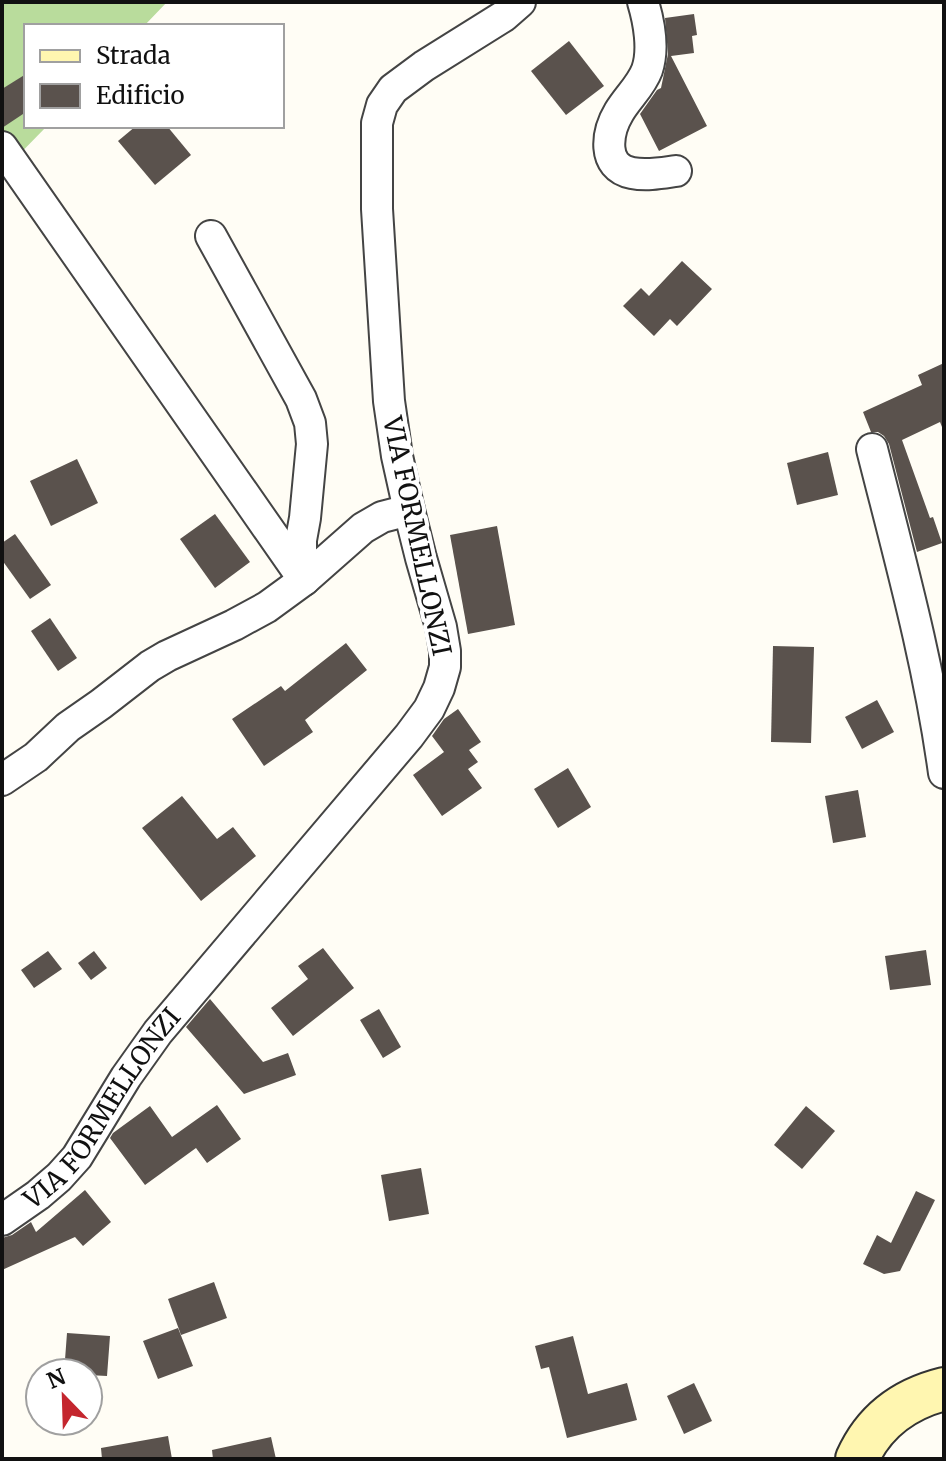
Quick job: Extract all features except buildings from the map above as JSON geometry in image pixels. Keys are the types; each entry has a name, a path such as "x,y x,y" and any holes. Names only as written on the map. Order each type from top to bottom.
{"main road":[{"path":"857,1459 870,1435 888,1416 913,1399 944,1389"}],"street":[{"name":"VIA FORMELLONZI","path":"2,1220 38,1195 77,1157 152,1039 409,736 429,709 443,678 444,643 409,510 389,401 377,209 377,123 382,105 393,89 512,9 530,9 540,2"},
{"path":"643,2 650,47 648,68 613,124 610,154 616,165 630,173 676,171"},
{"path":"2,147 304,580"},
{"path":"211,236 301,399 310,423 312,444 301,550 304,580"},
{"path":"872,449 923,652 944,773"},
{"path":"2,780 36,757 68,727 150,666 267,607 304,580 363,528 382,517 409,510"}],"green space":[{"path":"2,2 167,2 146,24 24,24 24,128 45,128 2,172"}]}
